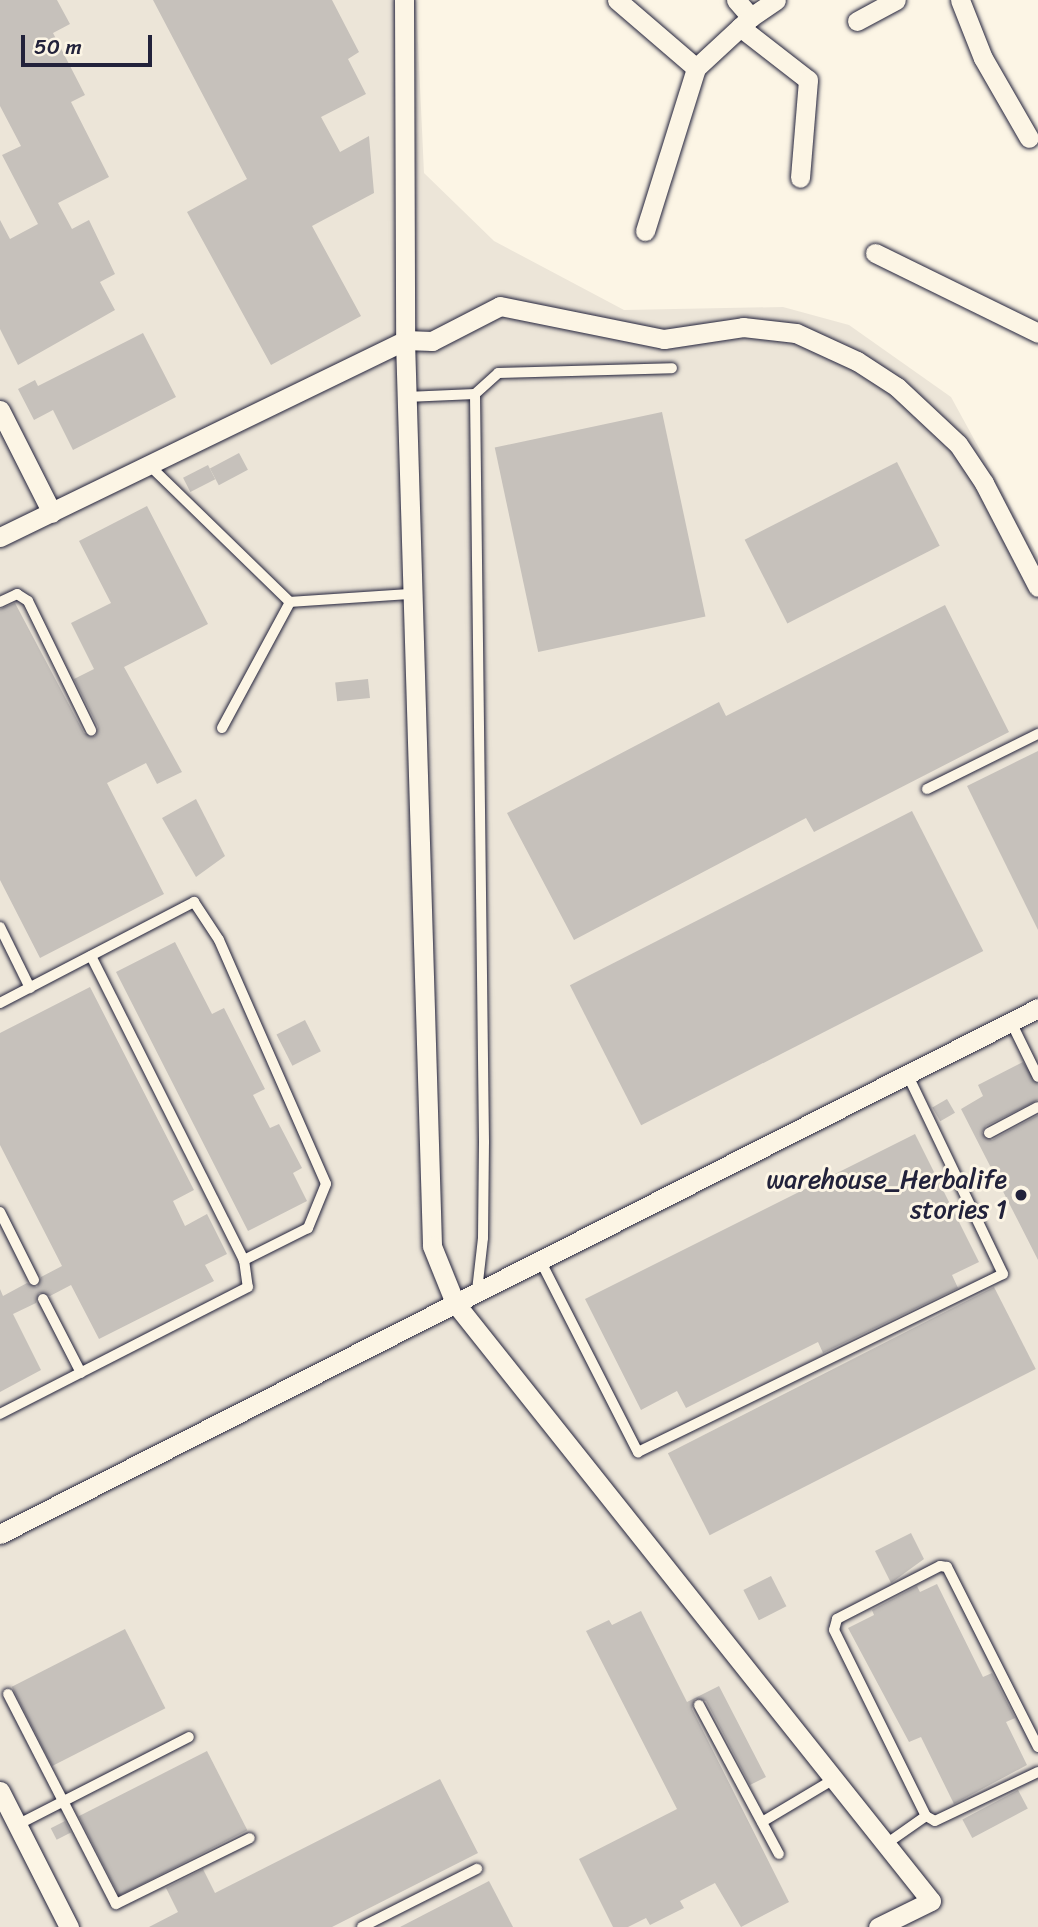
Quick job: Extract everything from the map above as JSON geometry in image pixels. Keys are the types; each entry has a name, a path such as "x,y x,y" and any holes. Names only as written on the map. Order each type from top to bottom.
{"street":[{"path":"404,0 406,397 432,1246 454,1303 931,1901 878,1927"},
{"path":"617,0 696,68"},
{"path":"736,0 745,22 808,80 800,178"},
{"path":"645,231 696,68 745,22 776,0"},
{"path":"857,21 896,0"},
{"path":"960,0 982,58 1029,138"},
{"path":"875,253 1038,333"},
{"path":"0,537 405,340 432,341 500,306 664,339 743,327 796,333 878,374 958,444 984,483 1038,587"},
{"path":"0,410 52,513"},
{"path":"0,1534 1038,1008"},
{"path":"0,1791 69,1927"}],"lane":[{"path":"406,397 475,394 498,373 672,368"},
{"path":"475,394 484,1129 483,1238 477,1291"},
{"path":"149,465 290,602 412,594"},
{"path":"0,602 18,594 27,601 91,730"},
{"path":"222,728 290,602"},
{"path":"927,789 1038,734"},
{"path":"0,1003 194,902 219,940 326,1184 308,1228 244,1260"},
{"path":"0,927 30,988"},
{"path":"0,1414 247,1287 244,1260 91,956"},
{"path":"1011,1022 1038,1077"},
{"path":"540,1260 638,1452 1003,1274 907,1074"},
{"path":"989,1133 1038,1107"},
{"path":"0,1212 34,1280"},
{"path":"43,1299 81,1373"},
{"path":"1038,1747 947,1567 940,1566 837,1619 834,1630 926,1816 935,1821 1038,1772"},
{"path":"8,1694 116,1904 250,1838"},
{"path":"699,1705 779,1854"},
{"path":"17,1825 189,1737"},
{"path":"762,1822 811,1796 834,1779"},
{"path":"886,1844 926,1816"},
{"path":"362,1927 477,1869"}],"shaded area":[{"path":"0,0 416,0 424,173 494,241 624,310 783,307 849,325 951,397 1038,556 1038,1927 0,1927"}],"building":[{"path":"0,0 57,0 70,24 53,33 85,95 71,102 109,177 58,203 72,229 89,220 115,274 100,282 115,310 18,365 0,329 0,220 10,239 38,224 2,155 21,146 0,106"},
{"path":"153,0 332,0 359,52 348,59 366,94 321,117 340,152 369,136 374,193 312,226 361,316 271,365 187,212 247,179"},
{"path":"143,333 176,397 73,450 53,410 34,420 18,389 35,380 38,386"},
{"path":"662,412 705,616 538,652 495,448"},
{"path":"239,453 248,470 219,485 210,468"},
{"path":"897,462 940,546 787,623 745,540"},
{"path":"208,465 215,479 190,492 183,478"},
{"path":"147,506 208,624 124,667 182,772 157,784 146,763 107,783 164,894 40,958 0,880 0,609 15,603 84,733 95,736 98,727 74,679 94,669 71,623 111,603 79,541"},
{"path":"945,605 1009,732 814,832 806,818 574,940 507,813 719,702 726,716"},
{"path":"368,679 370,698 337,701 335,682"},
{"path":"1038,751 1038,930 967,786"},
{"path":"196,799 225,856 196,877 162,818"},
{"path":"912,811 983,951 641,1125 570,985"},
{"path":"175,942 212,1014 224,1008 265,1089 253,1095 270,1128 279,1124 302,1168 293,1173 307,1201 248,1231 116,972"},
{"path":"90,987 194,1190 173,1201 185,1226 207,1214 227,1254 205,1265 214,1281 99,1339 71,1285 50,1296 39,1293 36,1303 13,1314 41,1370 0,1392 0,1289 3,1296 27,1283 37,1287 41,1277 62,1266 0,1145 0,1033"},
{"path":"305,1020 321,1051 292,1066 276,1035"},
{"name":"warehouse_Herbalife stories 1","path":"1023,1062 1038,1084 1038,1100 986,1126 982,1133 992,1140 1038,1115 1038,1260 961,1109 983,1096 978,1085"},
{"path":"947,1099 955,1113 940,1121 932,1108"},
{"path":"915,1134 979,1262 952,1275 958,1288 823,1353 818,1342 686,1408 677,1391 641,1410 585,1299"},
{"path":"994,1287 1036,1369 710,1535 668,1453"},
{"path":"911,1533 924,1559 891,1583 875,1551"},
{"path":"771,1576 786,1606 759,1620 743,1590"},
{"path":"937,1584 983,1677 992,1673 1015,1718 1006,1722 1027,1765 954,1804 921,1737 909,1742 848,1628 874,1615 872,1610 917,1586 920,1592"},
{"path":"641,1611 687,1702 719,1686 766,1777 750,1785 706,1701 695,1699 692,1709 789,1902 741,1927 715,1883 680,1901 684,1908 650,1925 646,1918 628,1927 613,1927 579,1859 677,1809 586,1631 609,1620 612,1625"},
{"path":"125,1629 165,1708 52,1766 12,1687"},
{"path":"207,1751 247,1830 119,1896 79,1816"},
{"path":"440,1779 478,1853 332,1927 149,1927 178,1912 166,1888 203,1869 215,1893"},
{"path":"1018,1790 1028,1809 972,1838 962,1820"},
{"path":"65,1821 71,1833 57,1840 51,1828"},
{"path":"489,1881 513,1927 400,1927"}],"place":[{"name":"warehouse_Herbalife stories 1","path":"1021,1195"}]}
